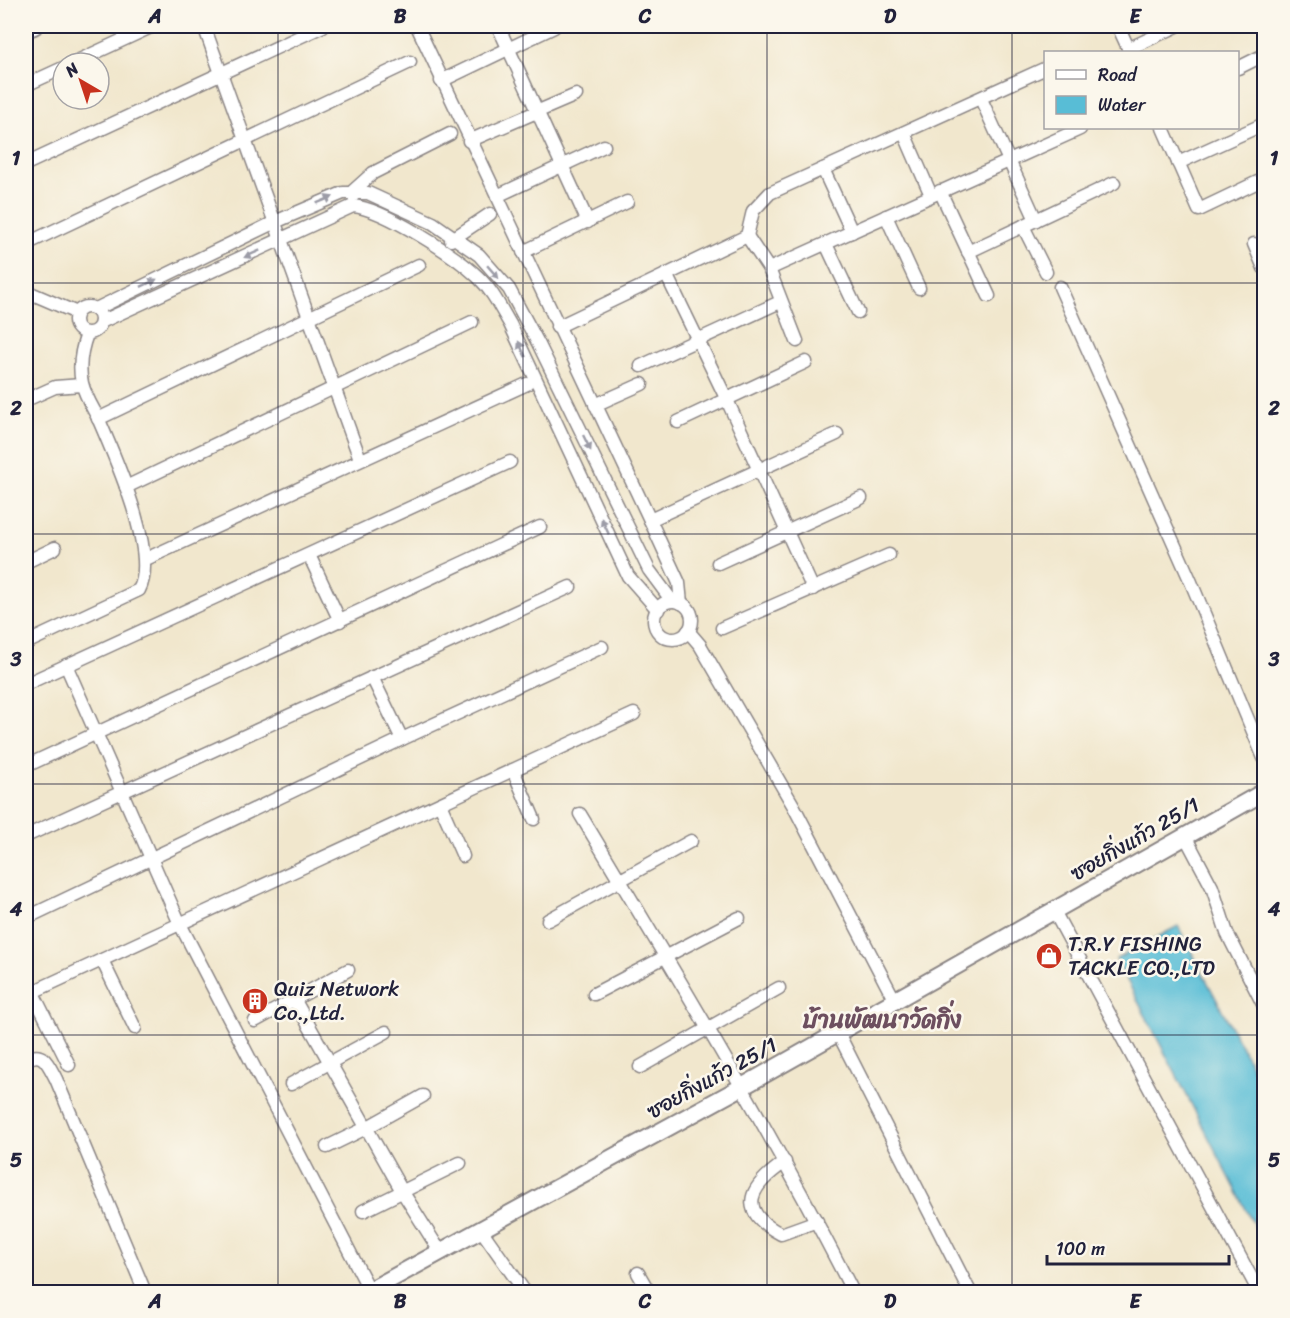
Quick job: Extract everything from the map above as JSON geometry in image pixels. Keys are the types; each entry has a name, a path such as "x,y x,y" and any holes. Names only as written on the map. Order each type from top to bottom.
{"street":[{"path":"26,29 34,26"},
{"path":"99,51 153,26"},
{"path":"204,26 360,459"},
{"path":"26,164 323,26"},
{"path":"417,26 679,583 676,602"},
{"path":"498,26 588,222"},
{"path":"1118,26 1129,51 1177,26"},
{"path":"441,81 554,27"},
{"path":"1239,68 1264,55"},
{"path":"26,244 410,62"},
{"path":"797,340 780,302 769,269 747,236 753,211 761,201 770,193 1044,69"},
{"path":"26,85 51,74"},
{"path":"470,141 576,95"},
{"path":"981,99 1036,220"},
{"path":"1178,163 1264,124"},
{"path":"769,269 1080,129"},
{"path":"1163,129 1199,210 1264,179"},
{"path":"904,133 989,296"},
{"path":"353,206 353,191 373,173 450,134"},
{"path":"497,196 604,146"},
{"path":"823,170 852,232"},
{"path":"968,252 1114,183"},
{"path":"353,191 368,193 455,236 479,255 509,289 649,570 676,602 692,615 688,631 675,639 663,636 655,625 658,610 628,576 492,293 478,277 442,249 390,220 353,206 101,322 96,331 87,333 75,325 77,313 87,306 96,309 275,222 328,198 353,191"},
{"path":"523,252 627,202"},
{"path":"442,249 455,236 490,214"},
{"path":"886,216 919,288"},
{"path":"1023,226 1046,272"},
{"path":"557,327 747,236"},
{"path":"826,244 858,312"},
{"path":"1254,244 1264,268"},
{"path":"98,419 419,265"},
{"path":"666,274 727,400 813,588"},
{"path":"1060,287 1191,582 1264,758"},
{"path":"26,290 77,313"},
{"path":"641,366 780,302"},
{"path":"96,309 101,322"},
{"path":"126,487 472,322"},
{"path":"26,643 139,590 144,581 146,559 126,487 82,384 79,362 87,333"},
{"path":"678,422 806,362"},
{"path":"26,400 54,387 82,384"},
{"path":"146,559 526,384"},
{"path":"595,405 642,384"},
{"path":"543,395 559,387"},
{"path":"650,520 837,434"},
{"path":"26,684 510,462"},
{"path":"718,563 861,498"},
{"path":"26,766 540,527"},
{"path":"614,546 633,537"},
{"path":"26,562 55,548"},
{"path":"309,555 340,621"},
{"path":"722,628 889,555"},
{"path":"26,836 570,586"},
{"path":"658,610 676,602"},
{"path":"688,631 700,645 794,805 895,1001"},
{"path":"26,918 402,739 602,647"},
{"path":"66,665 180,924 368,1292"},
{"path":"372,677 402,739"},
{"path":"69,1065 29,993 634,714"},
{"path":"513,770 534,819"},
{"name":"ซอยกิ่งแก้ว 25/1","path":"368,1292 740,1088 1264,792"},
{"path":"440,804 463,856"},
{"path":"580,814 709,1028 740,1088 785,1162 853,1293"},
{"path":"1185,836 1212,887 1227,933 1264,1006"},
{"path":"548,920 691,841"},
{"path":"1054,911 1259,1293"},
{"path":"594,994 739,918"},
{"path":"102,960 135,1028"},
{"path":"255,1021 348,970"},
{"path":"640,1067 779,988"},
{"path":"294,999 402,1191 441,1253"},
{"path":"291,1084 386,1032"},
{"path":"838,1033 970,1293"},
{"path":"26,1060 33,1056 40,1056 46,1060 56,1079 145,1293"},
{"path":"327,1147 423,1096"},
{"path":"363,1211 460,1162"},
{"path":"785,1162 763,1177 755,1186 751,1199 754,1208 770,1228 781,1234 817,1221"},
{"path":"482,1231 525,1293"},
{"path":"638,1273 649,1293"}],"water":[{"path":"1178,926 1264,1090 1264,1244 1116,959"}],"place":[{"name":"T.R.Y FISHING TACKLE CO.,LTD","path":"1049,956"},
{"name":"Quiz Network Co.,Ltd.","path":"255,1001"}],"district":[{"name":"บ้านพัฒนาวัดกิ่ง","path":"882,1020"}]}
